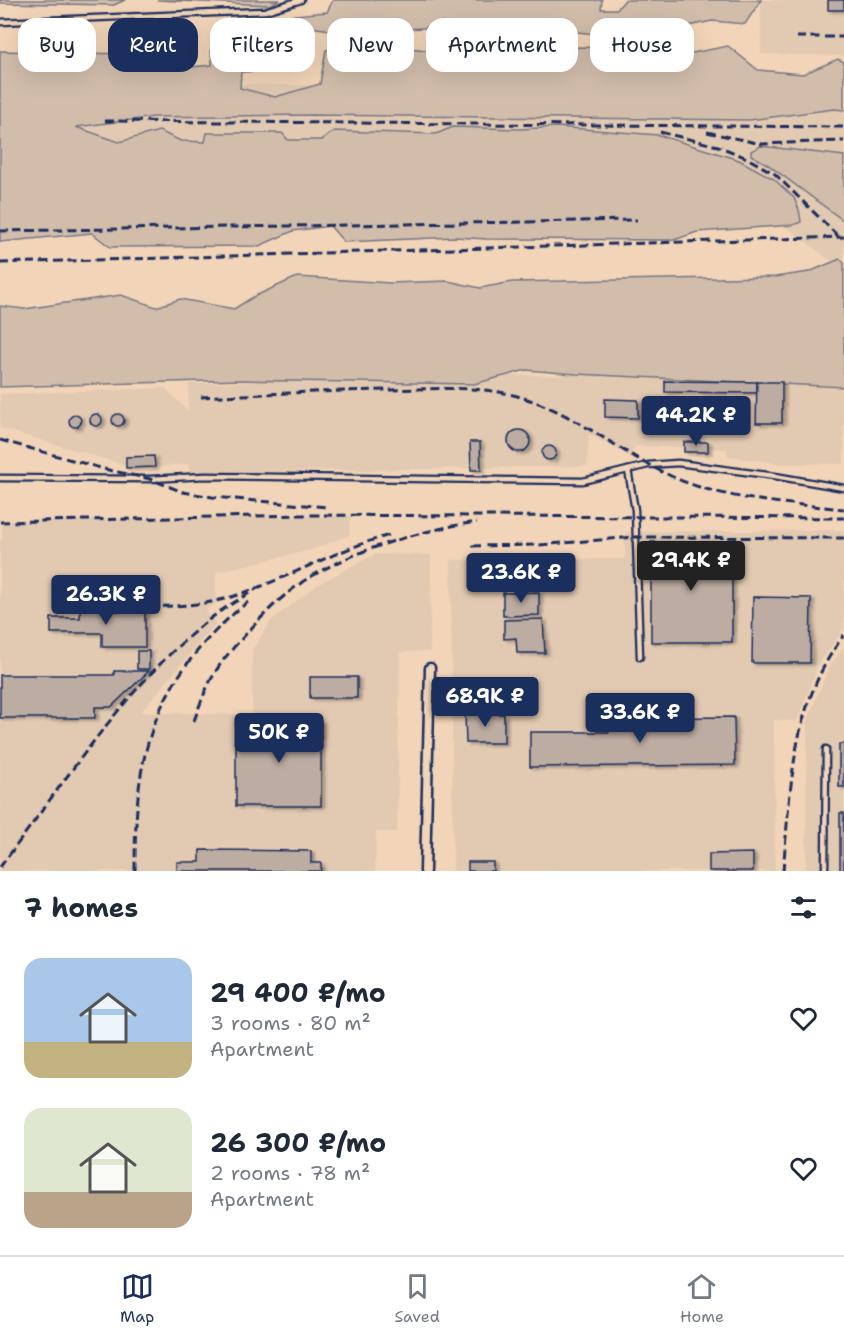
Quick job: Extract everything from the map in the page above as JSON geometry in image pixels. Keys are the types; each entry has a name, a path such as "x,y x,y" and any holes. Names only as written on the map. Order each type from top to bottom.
{"street":[{"path":"425,871 430,668"}],"lane":[{"path":"0,22 265,11 301,0"},
{"path":"0,478 150,479 205,476 583,481 648,465 678,463 844,488"},
{"path":"628,470 635,510 634,537 640,657"},
{"path":"825,871 826,748"}],"shaded area":[{"path":"0,0 125,0 114,5 0,3"},
{"path":"157,0 280,0 269,5"},
{"path":"333,0 602,0 601,9 617,9 625,0 761,0 745,24 712,21 694,25 694,18 590,18 590,33 578,32 578,18 426,18 426,27 414,28 414,18 327,18 327,30 315,28 315,18 297,18 294,15 327,12"},
{"path":"761,0 844,0 844,56 761,54"},
{"path":"728,46 758,70 803,74 838,59 844,62 844,110 834,109 749,120 312,115 154,117 76,127 119,142 159,131 181,141 205,142 207,133 282,133 288,140 322,140 334,131 436,134 453,127 519,129 557,127 658,135 739,160 774,179 794,198 799,210 801,222 793,225 697,232 674,240 455,237 344,242 330,226 293,231 259,246 110,247 92,233 0,242 0,51 18,51 18,72 96,72 96,53 108,54 108,72 198,72 198,66 210,65 210,72 241,72 240,88 275,97 320,84 326,50 327,72 414,72 414,49 426,50 426,72 578,72 578,47 590,47 590,72 694,72 694,53"},
{"path":"0,80 688,92 844,92 844,271 703,163 0,143"},
{"path":"761,146 844,156 844,221 767,164 751,155 751,151"},
{"path":"840,259 844,263 844,387 526,370 474,384 239,380 0,387 0,306 24,309 121,295 156,307 180,299 234,309 253,297 297,277 390,283 448,281 480,288 512,282 775,277 809,272"},
{"path":"565,373 844,384 844,464 776,463 728,456 727,449 635,446 630,457 589,434 587,466 190,473 188,464 135,468 0,428 0,394 165,388 188,411 189,384 460,374 564,376"},
{"path":"350,516 349,535 311,550 216,572 216,603 206,611 216,623 141,712 252,715 252,650 272,620 317,585 375,554 431,555 430,651 400,652 397,832 376,832 375,871 0,871 0,540 2,540 2,521"},
{"path":"844,530 844,629 819,663 797,721 774,720 775,871 453,871 451,560 625,559 625,532"},
{"path":"844,647 844,871 806,871 807,723 831,664"}],"building":[{"path":"828,0 844,0 844,10 828,10"},
{"path":"665,381 757,382 757,393 665,392"},
{"path":"757,382 782,382 782,423 756,423"},
{"path":"605,399 638,400 638,418 605,417"},
{"path":"96,414 102,420 96,426 90,420"},
{"path":"118,414 124,420 118,426 112,420"},
{"path":"75,415 81,421 75,427 69,421"},
{"path":"519,430 527,433 530,441 527,449 519,452 511,449 508,441 511,433"},
{"path":"470,442 480,442 481,470 471,470"},
{"path":"684,442 708,442 708,452 684,452"},
{"path":"549,446 554,448 556,453 554,458 549,460 544,458 542,453 544,448"},
{"path":"154,456 155,467 126,468 126,457"},
{"path":"651,542 732,542 732,642 651,642"},
{"path":"539,592 539,615 503,616 503,593"},
{"path":"753,597 811,598 810,663 752,663"},
{"path":"80,606 103,606 103,611 145,611 145,647 102,647 102,633 51,633 51,618 80,618"},
{"path":"543,619 545,653 517,653 516,638 504,639 504,620"},
{"path":"137,651 149,651 149,669 137,669"},
{"path":"114,671 149,671 111,707 95,707 95,718 0,718 0,675 114,675"},
{"path":"310,677 357,677 357,698 310,698"},
{"path":"465,714 504,714 504,743 466,743"},
{"path":"734,717 735,765 530,767 530,732 609,732 609,718"},
{"path":"236,721 321,721 321,806 236,806"},
{"path":"839,744 844,744 844,787 839,787"},
{"path":"840,813 844,813 844,871 840,871"},
{"path":"200,850 311,851 311,863 321,863 321,871 177,871 177,862 200,862"},
{"path":"753,853 753,871 709,871 709,854"},
{"path":"468,862 493,862 493,871 468,871"}],"railway":[{"path":"797,37 844,37"},
{"path":"105,121 844,127"},
{"path":"660,132 718,146 747,158 775,174 841,239"},
{"path":"707,132 761,144 844,141"},
{"path":"0,231 637,220"},
{"path":"0,263 844,237"},
{"path":"201,397 440,388 493,391 546,406 653,467 692,484 756,500 844,509"},
{"path":"0,440 104,469 150,479 183,492 212,497 327,507"},
{"path":"0,522 302,515 844,518"},
{"path":"194,721 209,683 223,661 267,612 301,583 340,561 362,552 410,536 477,522"},
{"path":"109,606 183,605 213,602 249,591 369,541 390,535"},
{"path":"472,546 539,545 635,537 844,538"},
{"path":"0,867 94,741 144,681 207,621 261,586"},
{"path":"135,871 135,838 141,777 146,749 155,722 167,695 184,668 215,631 248,602"},
{"path":"783,871 792,778 804,718 813,690 826,662 844,635"}]}
